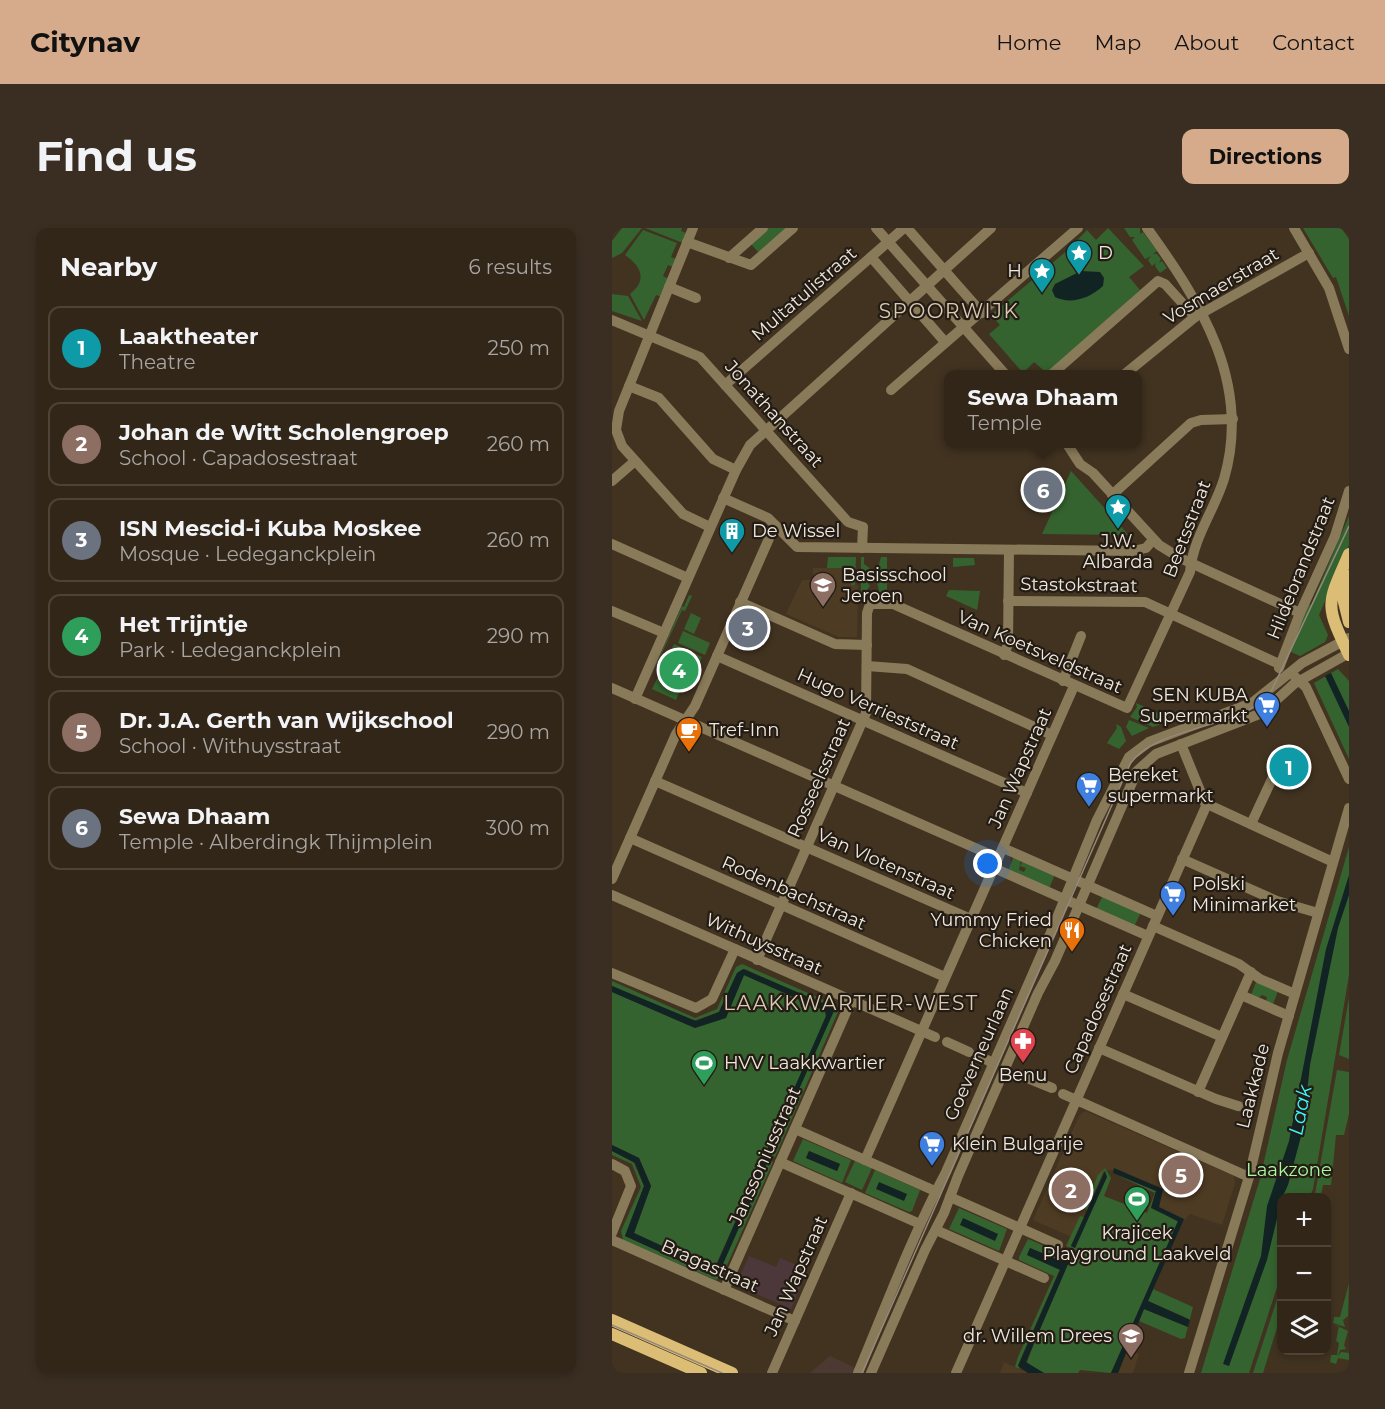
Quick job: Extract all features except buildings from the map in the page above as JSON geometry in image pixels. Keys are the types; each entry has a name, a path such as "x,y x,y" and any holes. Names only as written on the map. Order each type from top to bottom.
{"main road":[{"path":"1349,554 1330,604 1332,617 1346,639 1349,654"},
{"path":"1349,576 1342,598 1349,622"},
{"path":"612,1320 732,1373"},
{"path":"612,1334 701,1373"}],"street":[{"path":"693,228 617,416 616,430 621,444 683,514 710,527"},
{"path":"729,258 764,228"},
{"path":"687,242 751,265 793,228"},
{"path":"876,228 1001,370"},
{"path":"905,228 982,313"},
{"name":"Multatulistraat","path":"725,385 905,228"},
{"path":"635,699 723,498 750,445 765,429 992,228"},
{"path":"891,390 1078,228"},
{"name":"Beetsstraat","path":"1126,709 1190,572 1191,554 1223,480 1230,451 1233,419 1226,367 1199,315 1147,228"},
{"path":"1294,228 1334,301 1349,349"},
{"name":"Vosmaerstraat","path":"1131,370 1199,315 1309,252"},
{"path":"871,257 945,342"},
{"path":"1058,370 1156,282 1161,281 1199,315"},
{"path":"669,287 696,298"},
{"name":"Jonathanstraat","path":"612,320 699,355 848,522 862,528 862,548"},
{"path":"629,386 658,398 713,459 736,470"},
{"path":"1112,495 1191,423 1201,420 1233,419"},
{"path":"612,481 635,461"},
{"path":"1093,473 1153,540 1191,563 1300,613"},
{"name":"Hildebrandstraat","path":"1349,491 1335,536 1300,613 1279,668 1306,687 1349,779"},
{"path":"723,498 766,517 795,547 1139,551 1146,548 1153,540"},
{"path":"612,879 655,781 685,720 695,706 775,525"},
{"path":"612,544 688,578"},
{"path":"1004,655 1008,645 1009,550"},
{"name":"Stastokstraat","path":"1008,601 1144,602 1281,660"},
{"path":"740,602 836,644 867,645"},
{"name":"Van Koetsveldstraat","path":"873,603 893,604 1126,709"},
{"name":"Rosseelsstraat","path":"757,960 863,720 866,710 868,609 873,603"},
{"path":"612,611 664,633"},
{"path":"1063,681 1081,636"},
{"path":"1288,674 1346,639"},
{"path":"1333,862 1207,804 1201,798 1181,744 1262,714 1299,681 1349,654"},
{"name":"Hugo Verrieststraat","path":"717,656 1027,793"},
{"path":"867,666 906,668 1052,735"},
{"name":"Goeverneurlaan","path":"858,1373 920,1224 1052,930 1071,878 1124,765 1134,751 1148,742 1252,703 1288,674"},
{"name":"Jan Wapstraat","path":"865,1160 1074,686"},
{"path":"612,688 998,858 1079,906 1153,926"},
{"name":"Goeverneurlaan","path":"871,1373 1088,886 1135,774 1144,762 1181,744"},
{"path":"1251,824 1272,779"},
{"name":"Van Vlotenstraat","path":"655,781 971,920"},
{"name":"Capadosestraat","path":"956,1373 1207,804"},
{"name":"Laakkade","path":"1189,1373 1249,1177 1257,1110 1289,1016 1349,808"},
{"name":"Rodenbachstraat","path":"630,838 945,977"},
{"path":"998,858 1071,878 1153,926 1295,994"},
{"path":"1182,859 1281,902 1318,913"},
{"name":"Withuysstraat","path":"612,895 935,1037"},
{"path":"612,973 695,1008 712,999 735,949"},
{"path":"1198,1092 1251,972"},
{"path":"1123,994 1222,1037"},
{"path":"1241,995 1289,1016"},
{"name":"Janssoniusstraat","path":"724,1290 851,1001"},
{"path":"947,1042 969,1052"},
{"path":"1099,1048 1198,1092 1238,1106"},
{"path":"981,1057 993,1063"},
{"path":"1005,1068 1017,1073"},
{"path":"1030,1079 1052,1089"},
{"path":"1063,1094 1249,1177"},
{"path":"795,1129 935,1191"},
{"path":"780,1162 920,1224"},
{"path":"612,1164 625,1170 631,1188 612,1233"},
{"name":"Jan Wapstraat","path":"772,1373 850,1193"},
{"path":"950,1197 1058,1245"},
{"path":"936,1230 1044,1278"},
{"name":"Bragastraat","path":"612,1240 795,1321"}],"shaded area":[{"name":"Basisschool Jeroen","path":"813,568 852,568 851,585 858,585 857,637 839,637 786,614 802,580 813,580"},
{"path":"1085,1111 1234,1176 1235,1183 1222,1225 1190,1214 1184,1220 1159,1207 1163,1191 1161,1188 1113,1170 1104,1171 1074,1238 1033,1220 1079,1116"},
{"path":"749,1256 776,1267 780,1258 808,1270 791,1309 736,1285"},
{"name":"dr. Willem Drees","path":"1127,1349 1139,1354 1133,1373 1118,1373"},
{"path":"830,1356 866,1373 810,1373"},
{"name":"dr. Willem Drees","path":"1004,1362 1028,1373 1000,1373"}],"green space":[{"path":"622,228 642,228 622,253 612,258 612,241"},
{"path":"645,228 682,228 681,231 686,233 683,243"},
{"path":"767,228 790,228 760,254 750,243"},
{"path":"1108,228 1144,266 1129,277 1140,290 1052,370 1043,370 1034,362 1026,370 1020,370 989,334 1000,325 991,315 1070,248 1087,230 1096,240"},
{"path":"1124,228 1140,228 1140,234 1143,232 1157,251 1153,254 1157,254 1161,259 1159,263 1162,261 1167,268 1160,273 1155,266 1156,263 1152,266 1148,260 1151,256 1145,259 1132,240 1135,237 1130,237"},
{"path":"1303,228 1341,228 1349,239 1349,316 1336,277 1333,278"},
{"path":"643,230 677,243 671,257 676,259 673,267 668,265 663,276 669,279 662,297 656,295 644,320 630,294 639,284 640,273 635,264 625,255"},
{"path":"612,294 628,296 642,321 612,311"},
{"path":"1071,471 1126,532 1127,535 1042,534"},
{"path":"1349,516 1349,545 1319,615 1328,635 1325,642 1300,656 1289,651"},
{"path":"828,557 856,557 855,585 851,585 852,568 827,568"},
{"path":"861,557 864,557 864,564 872,570 867,582 870,586 867,590 869,595 861,595"},
{"path":"881,557 887,557 887,595 877,595 879,590 876,580 883,574 878,568"},
{"path":"953,558 974,558 975,565 953,567"},
{"path":"949,590 980,591 977,610 946,596"},
{"path":"689,595 692,596 685,611 682,610 646,687 682,606 684,607"},
{"path":"691,613 701,618 694,634 684,629"},
{"path":"683,631 710,643 705,655 678,643"},
{"path":"674,644 702,657 689,686 683,683 676,700 652,689"},
{"path":"1338,669 1349,681 1349,759 1314,683"},
{"path":"1136,703 1169,718 1167,722 1153,727 1130,717 1137,707"},
{"path":"1129,720 1149,728 1132,736 1126,727"},
{"path":"1116,724 1121,727 1126,741 1119,749 1107,743 1117,728"},
{"name":"Laakzone","path":"1349,847 1349,975 1313,1189 1312,1193 1277,1193 1277,1287 1249,1373 1201,1373 1260,1179 1287,1060"},
{"path":"1014,856 1021,859 1019,870 1024,872 1026,868 1020,866 1023,860 1055,874 1049,889 1008,871"},
{"path":"1103,895 1141,912 1134,927 1096,910"},
{"name":"HVV Laakkwartier","path":"742,964 835,1005 838,1012 775,1157 768,1154 766,1159 773,1162 723,1274 716,1280 623,1240 621,1231 641,1187 632,1164 612,1155 612,1151 633,1161 644,1186 625,1236 714,1276 719,1273 766,1164 762,1162 715,1267 710,1268 634,1233 651,1186 639,1158 612,1145 612,992 695,1028 727,1014 744,975 825,1011 826,1016 770,1152 833,1009 745,969 737,973 719,1012 693,1021 612,986 612,981 695,1018 717,1009 736,967"},
{"path":"1256,982 1278,991 1273,1004 1266,1001 1267,997 1262,995 1258,998 1251,995"},
{"path":"1349,998 1349,1059 1339,1055"},
{"path":"1337,1070 1349,1072 1349,1114 1344,1135 1336,1135 1331,1185 1323,1185 1321,1193 1315,1193"},
{"path":"803,1139 851,1160 842,1183 793,1161","holes":["809,1151 840,1164 837,1171 806,1158"]},
{"path":"855,1161 872,1168 862,1190 845,1182"},
{"path":"1105,1168 1111,1178 1104,1196 1147,1213 1155,1193 1113,1173 1156,1191 1151,1207 1178,1222 1111,1373 1080,1370 1078,1373 1044,1373 1026,1365 1064,1262 1030,1248 1027,1255 1060,1269 1018,1365 1020,1369 1015,1367 1054,1276 1019,1260 1019,1257 1028,1239 1063,1254 1065,1250 1077,1255 1078,1251 1066,1246 1080,1216 1084,1217 1071,1246 1075,1248 1106,1177 1104,1170 1087,1210 1084,1208 1098,1175"},
{"path":"875,1170 920,1190 912,1211 909,1212 865,1193"},
{"path":"959,1208 1007,1229 999,1251 949,1229"},
{"path":"1349,1283 1348,1316 1343,1320 1345,1327 1333,1323 1334,1317 1340,1317"},
{"path":"1153,1289 1193,1307 1188,1326 1189,1319 1148,1301"},
{"path":"1277,1299 1277,1328 1263,1373 1253,1373"},
{"path":"1144,1309 1188,1327 1185,1338 1181,1339 1139,1321"},
{"path":"1339,1327 1348,1331 1344,1345 1346,1349 1340,1350 1338,1357 1341,1352 1349,1353 1349,1360 1338,1358 1336,1364 1330,1362 1331,1355 1337,1355 1339,1343 1336,1341"}],"water":[{"path":"1081,271 1100,272 1104,278 1103,286 1080,299 1067,300 1055,297 1052,290 1055,284"},
{"path":"1331,673 1349,711 1349,727 1325,676"},
{"name":"Laak","path":"1349,875 1349,895 1338,928 1310,1065 1303,1129 1288,1185 1284,1193 1277,1193 1277,1219 1267,1260 1229,1366 1223,1364 1261,1256 1267,1206 1289,1141 1326,949"},
{"path":"743,969 830,1006 834,1011 771,1152 767,1150 826,1016 825,1011 744,975 726,1018 695,1028 612,992 612,986 696,1021 719,1012 737,973"},
{"path":"612,1145 639,1158 651,1186 634,1233 710,1268 717,1264 762,1161 766,1162 766,1167 718,1275 713,1276 625,1236 644,1186 635,1163 612,1151"},
{"path":"809,1151 840,1164 837,1171 806,1158"},
{"path":"1114,1168 1163,1189 1159,1207 1184,1219 1148,1301 1190,1320 1188,1327 1144,1309 1118,1373 1111,1373 1178,1221 1151,1208 1156,1191 1113,1173"},
{"path":"1105,1171 1107,1177 1075,1248 1071,1246"},
{"path":"879,1182 907,1194 904,1201 876,1189"},
{"path":"963,1218 998,1234 995,1241 960,1225"},
{"path":"1030,1248 1063,1262 1068,1253 1072,1255 1026,1362 1044,1373 1028,1373 1018,1366 1060,1270 1027,1255"}],"tunnel":[{"path":"1017,1073 1030,1079"},
{"path":"1238,1106 1252,1109"}],"tram line":[{"path":"862,1373 1130,764 1142,752 1158,742 1237,715 1255,707 1269,696 1349,526"},
{"path":"612,1325 722,1373"}],"place":[{"name":"D","path":"1079,276"},
{"name":"H","path":"1042,294"},
{"name":"Sewa Dhaam","path":"1043,490"},
{"name":"J.W. Albarda","path":"1118,530"},
{"name":"De Wissel","path":"732,554"},
{"name":"Basisschool Jeroen","path":"823,608"},
{"name":"ISN Mescid-i Kuba Moskee","path":"748,628"},
{"name":"Het Trijntje","path":"679,670"},
{"name":"SEN KUBA Supermarkt","path":"1267,728"},
{"name":"Tref-Inn","path":"689,753"},
{"name":"Laaktheater","path":"1289,767"},
{"name":"Bereket supermarkt","path":"1089,808"},
{"name":"Polski Minimarket","path":"1173,917"},
{"name":"Yummy Fried Chicken","path":"1072,953"},
{"name":"Benu","path":"1023,1064"},
{"name":"HVV Laakkwartier","path":"704,1086"},
{"name":"Klein Bulgarije","path":"932,1167"},
{"name":"Dr. J.A. Gerth van Wijkschool","path":"1181,1175"},
{"name":"Johan de Witt Scholengroep","path":"1071,1190"},
{"name":"Krajicek Playground Laakveld","path":"1137,1222"},
{"name":"dr. Willem Drees","path":"1131,1359"}],"district":[{"name":"SPOORWIJK","path":"949,311"},
{"name":"LAAKKWARTIER-WEST","path":"851,1003"}]}
